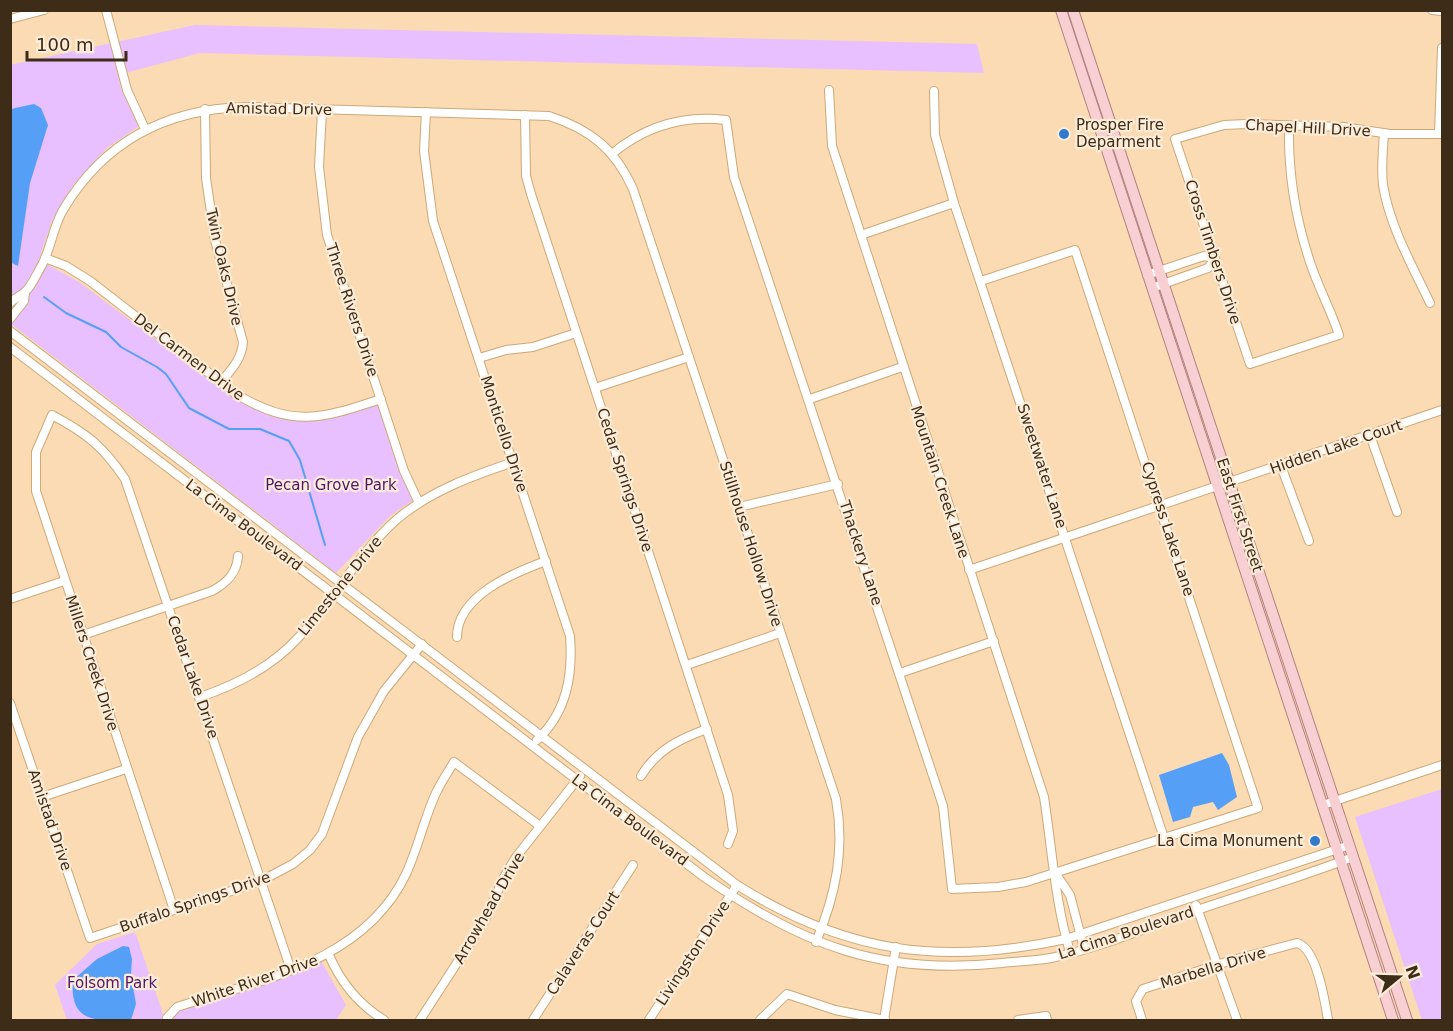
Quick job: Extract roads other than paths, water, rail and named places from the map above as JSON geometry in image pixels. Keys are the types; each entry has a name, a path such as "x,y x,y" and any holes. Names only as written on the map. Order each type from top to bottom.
{"main road":[{"name":"East First Street","path":"1061,10 1074,34 1102,113 1121,153 1407,1020"},
{"name":"East First Street","path":"1072,10 1074,34"},
{"name":"East First Street","path":"1102,113 1110,157 1147,275 1393,1020"},
{"path":"1110,157 1121,153"}],"street":[{"path":"10,19 44,10"},
{"path":"106,10 127,90 145,129"},
{"path":"1432,10 1443,11"},
{"path":"1441,134 1443,48"},
{"name":"Mountain Creek Lane","path":"829,90 832,146 902,367 1044,797 1056,873 1057,897 1070,952"},
{"name":"Sweetwater Lane","path":"933,92 935,135 954,202 1164,838"},
{"name":"Amistad Drive","path":"10,303 25,292 45,258 62,212 80,184 119,146 145,129 205,109 245,108 549,116 572,123 606,145 613,153"},
{"name":"Twin Oaks Drive","path":"205,109 206,178 213,231 243,342 237,363 221,382"},
{"name":"Three Rivers Drive","path":"321,111 319,167 327,235 404,471 419,503"},
{"name":"Monticello Drive","path":"426,112 424,151 434,221 570,636 572,653 565,697 553,720 532,745"},
{"name":"Cedar Springs Drive","path":"525,114 526,176 687,665 732,811 733,831 728,844"},
{"name":"Thackery Lane","path":"613,153 638,135 671,122 692,118 726,120 734,177 810,399 943,806 952,889 998,887 1056,873"},
{"name":"Chapel Hill Drive","path":"1175,139 1224,125 1343,127 1384,133 1441,134"},
{"name":"Cross Timbers Drive","path":"1175,139 1250,364 1339,335 1329,304 1310,263 1297,217 1290,188 1288,126"},
{"path":"1384,133 1383,183 1387,203 1396,229 1430,303"},
{"name":"Stillhouse Hollow Drive","path":"613,153 633,189 836,799 841,827 841,857 835,888 816,942"},
{"path":"861,235 954,202"},
{"name":"Cypress Lake Lane","path":"981,281 1075,250 1161,506 1258,808 1164,838"},
{"path":"1147,275 1204,256 1215,259 1208,268 1152,288"},
{"name":"Del Carmen Drive","path":"45,258 66,266 90,281 221,382 258,407 293,417 308,418 340,413 381,399"},
{"name":"Amistad Drive","path":"10,319 24,301 25,292"},
{"name":"La Cima Boulevard","path":"10,331 737,885 763,901 845,937 896,947 944,952 984,951 1066,939 1350,845"},
{"path":"479,358 506,350 533,347 576,333"},
{"name":"La Cima Boulevard","path":"10,347 731,895 816,942 866,958 931,967 1051,958 1353,857"},
{"path":"595,388 689,357"},
{"path":"810,399 902,367"},
{"name":"Hidden Lake Court","path":"969,570 1218,488 1443,410"},
{"name":"Millers Creek Drive","path":"52,416 42,434 36,452 36,491 174,910"},
{"name":"Cedar Lake Drive","path":"52,416 85,433 104,449 125,479 291,970"},
{"path":"1370,435 1397,512"},
{"name":"Limestone Drive","path":"200,697 224,689 275,659 297,640 382,533 419,503 456,483 514,462"},
{"path":"1281,466 1309,541"},
{"path":"739,507 838,484"},
{"path":"83,635 169,606 222,585 237,569 238,556"},
{"path":"457,637 457,624 467,608 482,595 511,574 546,561"},
{"path":"10,599 64,581"},
{"path":"687,665 780,633"},
{"path":"900,673 994,641"},
{"name":"Buffalo Springs Drive","path":"90,938 261,881 293,864 322,834 358,737 384,691 422,644"},
{"name":"Amistad Drive","path":"10,703 90,938"},
{"path":"640,776 659,753 685,737 707,729"},
{"name":"White River Drive","path":"167,1018 177,1007 291,970 329,955 352,940 394,894 413,856 436,793 454,762 540,826"},
{"path":"1323,806 1443,765"},
{"path":"42,797 126,769"},
{"name":"Arrowhead Drive","path":"420,1020 486,918 516,857 584,770"},
{"path":"1056,873 1164,838"},
{"name":"Calaveras Court","path":"533,1020 633,865"},
{"name":"Mountain Creek Lane","path":"1056,873 1070,895 1084,948"},
{"name":"Livingston Drive","path":"650,1020 737,885"},
{"path":"1193,898 1215,965 1229,994 1237,1020"},
{"name":"Marbella Drive","path":"1142,1020 1137,997 1143,989 1292,943 1301,944 1308,950 1320,981 1328,1020"},
{"path":"760,1020 787,994 835,1010 884,1020 896,947"},
{"path":"329,955 338,975 351,993 384,1020"},
{"path":"1018,1020 1047,1018"}],"water":[{"path":"34,104 41,108 48,125 30,183 18,266 12,263 10,251 11,109"},
{"path":"1222,753 1229,765 1237,797 1218,810 1213,802 1193,807 1190,817 1173,822 1159,775"},
{"path":"123,946 129,947 132,959 131,975 136,1004 131,1020 88,1017 76,1005 73,980 97,959"}],"waterway":[{"path":"44,297 66,313 106,332 121,347 157,367 166,374 189,408 229,429 260,429 289,441 300,460 325,545"}],"place":[{"name":"Prosper Fire Deparment","path":"1064,134"},
{"name":"La Cima Monument","path":"1315,841"}],"park label":[{"name":"Pecan Grove Park","path":"331,485"},
{"name":"Folsom Park","path":"112,983"}]}
